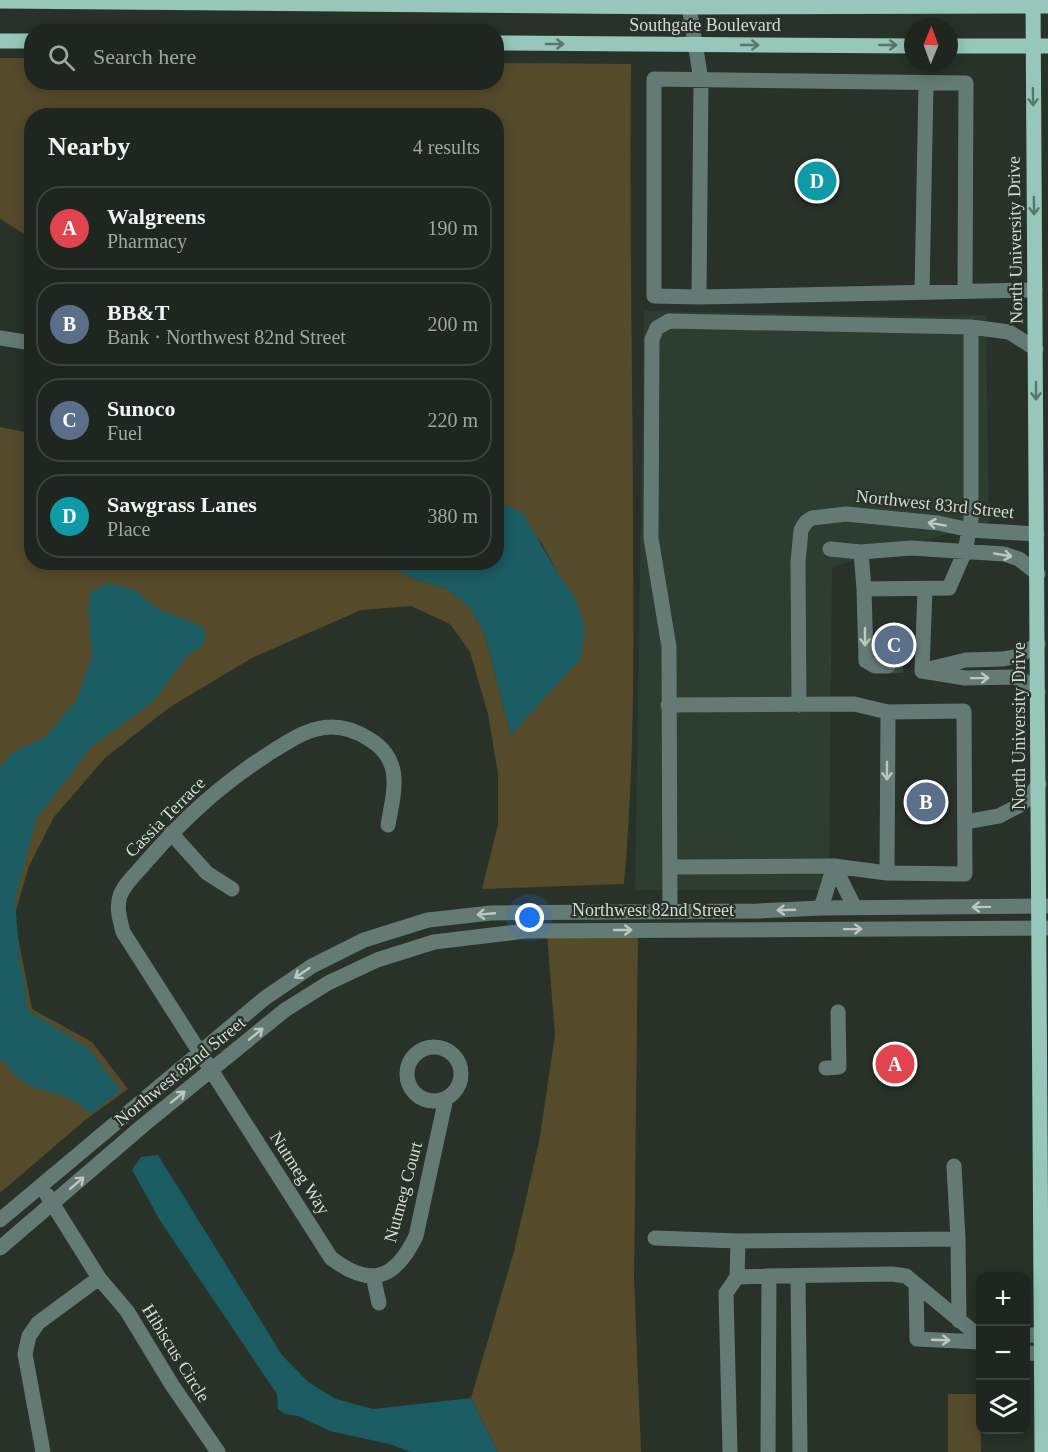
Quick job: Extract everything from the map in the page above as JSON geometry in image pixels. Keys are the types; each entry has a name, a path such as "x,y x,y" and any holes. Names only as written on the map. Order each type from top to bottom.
{"main road":[{"name":"Southgate Boulevard","path":"0,1 1038,4"},
{"name":"North University Drive","path":"1038,4 1040,46 1035,290 1039,784 1044,906 1045,1354 1042,1452"},
{"path":"0,41 24,41"},
{"name":"Southgate Boulevard","path":"504,43 904,45"},
{"path":"958,46 1040,46"},
{"path":"1036,458 1048,500"},
{"path":"1036,534 1048,546"}],"street":[{"path":"688,4 701,80 699,297"},
{"path":"964,291 966,84 654,80 654,296 1035,290"},
{"path":"922,292 926,83"},
{"path":"670,912 669,647 651,538 652,339 657,328 669,321 970,327 1009,332 1036,349"},
{"path":"864,589 949,588 964,550 971,520 970,327"},
{"path":"0,338 24,341"},
{"name":"Northwest 83rd Street","path":"799,705 798,562 801,530 806,522 812,518 846,514 938,523 970,530 1036,534"},
{"path":"830,549 861,552 911,548 964,550 1012,556 1038,574"},
{"path":"861,552 866,661 875,666 888,666"},
{"path":"919,667 925,589"},
{"path":"919,667 966,660 1019,656 1038,644"},
{"path":"919,667 965,678 1013,677 1023,680 1038,692"},
{"path":"668,705 854,704 888,712 964,711 964,873 887,873 834,866 671,867"},
{"path":"887,873 888,712"},
{"name":"Cassia Terrace","path":"211,1071 123,932 118,913 120,896 130,880 171,833 204,801 249,766 291,740 315,729 340,727 360,734 381,746 392,765 396,784 388,825"},
{"path":"965,822 999,816 1022,804 1039,784"},
{"path":"171,833 207,873 232,889"},
{"path":"834,866 855,908"},
{"path":"821,909 834,866"},
{"name":"Northwest 82nd Street","path":"0,1220 265,998 312,966 364,940 428,920 490,913 1044,906"},
{"name":"Northwest 82nd Street","path":"0,1248 285,1010 328,983 377,960 434,942 526,931 1044,928"},
{"path":"826,1068 839,1067 838,1012"},
{"name":"Nutmeg Way","path":"211,1071 331,1258 348,1271 373,1276"},
{"name":"Nutmeg Court","path":"373,1276 391,1271 406,1256 416,1236 446,1098"},
{"path":"954,1166 958,1321"},
{"name":"Hibiscus Circle","path":"40,1186 99,1278 127,1311 172,1385 218,1452"},
{"path":"0,1220 14,1236"},
{"path":"655,1238 957,1239"},
{"path":"730,1452 726,1293 738,1277 738,1240"},
{"path":"738,1277 892,1274 906,1276 976,1335"},
{"path":"373,1276 379,1303"},
{"path":"768,1452 769,1276"},
{"path":"798,1276 800,1452"},
{"path":"43,1452 26,1354 29,1336 38,1323 99,1278"},
{"path":"916,1284 917,1339 976,1342"},
{"path":"1030,1353 1045,1354"}],"shaded area":[{"path":"0,58 24,58 24,90 504,90 504,63 631,64 633,714 624,884 482,889 498,825 498,774 488,714 470,652 450,624 411,606 361,610 252,658 170,707 105,758 54,817 29,866 14,917 32,1009 92,1042 128,1089 84,1121 0,1193 0,427 24,432 24,570 400,570 414,579 445,588 468,605 485,635 511,735 550,691 558,573 541,542 504,505 504,108 24,108 24,234 0,219"},
{"path":"644,311 917,316 986,315 989,522 832,567 829,890 635,890"},
{"path":"638,933 634,1279 641,1452 498,1452 471,1398 513,1255 539,1142 555,1035 547,934"},
{"path":"948,1394 976,1394 976,1434 981,1434 981,1452 948,1452"}],"water":[{"path":"504,504 522,512 576,600 585,626 581,658 511,735 485,635 468,605 445,588 414,579 399,570 504,570"},
{"path":"106,583 133,589 158,609 202,626 206,636 202,646 186,657 154,701 91,747 36,820 15,899 20,965 24,978 27,1010 87,1047 121,1090 90,1114 69,1099 25,1083 0,1059 0,767 13,752 44,738 76,701 92,656 88,610 90,593"},
{"path":"158,1155 282,1355 308,1382 336,1399 373,1409 471,1398 498,1452 411,1452 389,1444 330,1431 298,1416 285,1414 278,1409 277,1394 161,1222 132,1170 141,1157"}],"tunnel":[{"path":"888,666 911,665"}],"place":[{"name":"Sawgrass Lanes","path":"817,181"},
{"name":"Sunoco","path":"894,645"},
{"name":"BB&T","path":"926,802"},
{"name":"Walgreens","path":"895,1064"}]}
